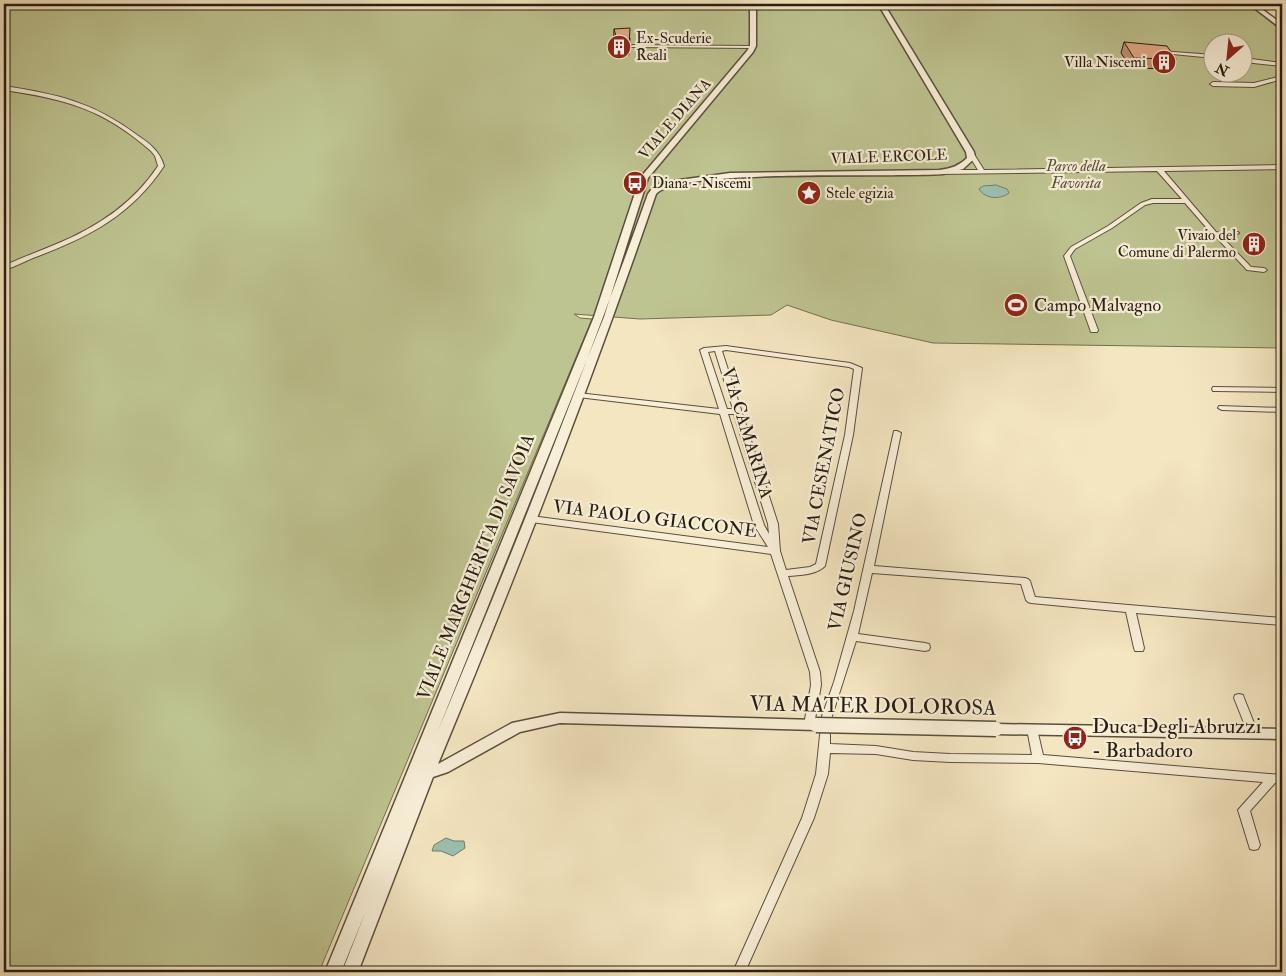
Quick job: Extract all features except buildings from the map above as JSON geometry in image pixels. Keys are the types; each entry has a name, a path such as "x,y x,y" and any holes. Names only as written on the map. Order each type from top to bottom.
{"street":[{"path":"633,46 752,47 753,4"},
{"name":"VIALE ERCOLE","path":"658,188 678,182 745,174 939,172 962,166 970,158 970,152 881,4"},
{"path":"1252,4 1282,27"},
{"name":"VIALE DIANA","path":"647,173 743,61 752,47"},
{"path":"1156,52 1204,56"},
{"path":"1254,61 1282,64"},
{"path":"1213,84 1254,85 1282,77"},
{"path":"4,88 73,100 89,106 119,123 159,155 161,166 153,180 128,204 91,230 4,268"},
{"path":"970,152 983,172"},
{"path":"939,172 1282,167"},
{"path":"1159,169 1207,227 1249,269 1264,270"},
{"path":"647,173 648,177 656,182 678,182"},
{"name":"VIALE MARGHERITA DI SAVOIA","path":"350,972 421,771 599,317 647,173"},
{"name":"VIALE MARGHERITA DI SAVOIA","path":"421,771 531,519 609,317 648,201 658,188"},
{"path":"1094,330 1067,256 1068,253 1143,204 1152,201 1187,201"},
{"path":"1218,236 1236,233"},
{"name":"VIA CESENATICO","path":"704,350 718,349 850,365 858,368 850,436 820,566 812,570 782,574"},
{"name":"VIA CAMARINA","path":"718,349 772,524 775,551 815,672 819,726"},
{"name":"VIA CAMARINA","path":"704,350 759,525 775,551"},
{"path":"1216,389 1282,390"},
{"path":"578,395 723,412 737,411"},
{"path":"1222,408 1282,410"},
{"name":"VIA GIUSINO","path":"739,972 808,818 822,774 826,748 819,726 838,688 852,636 897,432"},
{"name":"VIA PAOLO GIACCONE","path":"531,519 775,551"},
{"path":"867,569 1025,581 1031,600 1282,622"},
{"path":"1130,609 1139,648"},
{"path":"852,636 925,646"},
{"path":"1239,698 1253,733"},
{"name":"VIA MATER DOLOROSA","path":"333,972 409,783 421,771 443,768 517,727 560,718 819,726 1282,734"},
{"path":"1032,729 1038,760"},
{"path":"826,748 876,750 913,756 1038,760 1276,779"},
{"path":"1254,845 1244,810 1276,779"}],"green space":[{"name":"Parco della Favorita","path":"4,4 1248,4 1282,31 1282,348 933,343 831,320 787,305 771,315 640,319 574,314 580,318 592,319 319,972 4,972"}],"shaded area":[{"path":"996,185 1007,189 1009,193 1001,197 989,197 979,189 983,186"},
{"path":"446,838 454,841 464,841 465,848 453,856 441,851 432,851 434,845"}],"place":[{"name":"Ex-Scuderie Reali","path":"619,47"},
{"name":"Villa Niscemi","path":"1164,62"},
{"name":"Diana - Niscemi","path":"635,183"},
{"name":"Stele egizia","path":"809,193"},
{"name":"Vivaio del Comune di Palermo","path":"1254,244"},
{"name":"Campo Malvagno","path":"1016,305"},
{"name":"Duca Degli Abruzzi - Barbadoro","path":"1075,738"}]}
